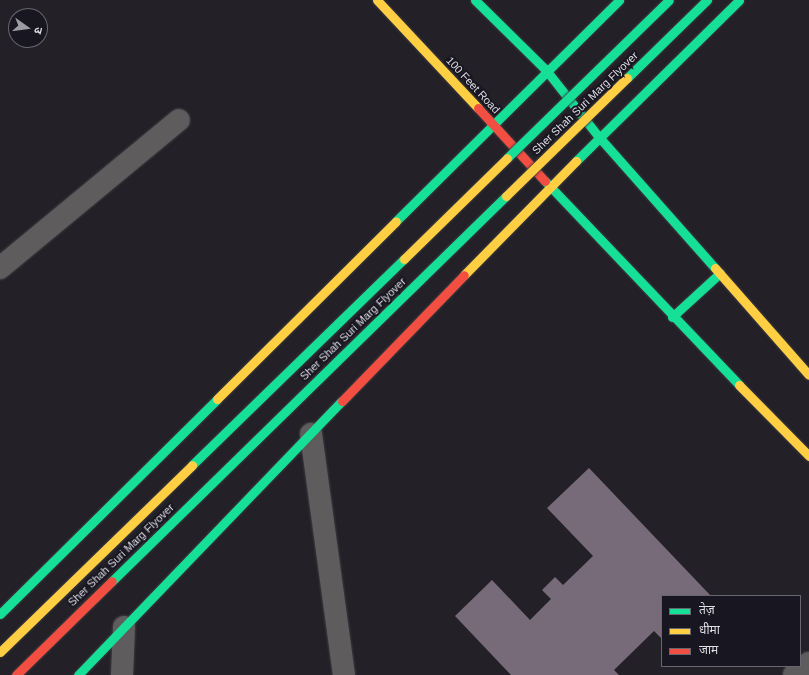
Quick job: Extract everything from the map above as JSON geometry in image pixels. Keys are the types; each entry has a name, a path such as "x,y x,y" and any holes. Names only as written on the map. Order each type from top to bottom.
{"main road":[{"name":"100 Feet Road","path":"377,0 672,316 809,456"},
{"path":"475,0 546,70 599,138 809,375"},
{"path":"0,614 546,70 619,0"},
{"name":"Sher Shah Suri Marg Flyover","path":"0,652 669,0"},
{"name":"Sher Shah Suri Marg Flyover","path":"16,675 707,0"},
{"path":"78,675 551,185 739,0"},
{"path":"672,316 720,273"}],"street":[{"path":"0,268 179,120"},
{"path":"311,434 344,675"},
{"path":"122,675 124,627"},
{"path":"794,675 809,663"}],"building":[{"path":"589,468 710,595 661,595 661,638 654,631 614,670 619,675 511,675 455,616 492,580 530,620 551,599 542,590 555,577 563,585 593,556 547,508"}],"traffic: fast":[{"path":"475,0 546,70 599,137 715,268"},
{"path":"396,221 619,0"},
{"path":"507,158 669,0"},
{"path":"627,78 707,0"},
{"path":"576,161 739,0"},
{"path":"545,181 739,385"},
{"path":"112,581 506,196"},
{"path":"192,465 404,259"},
{"path":"672,317 720,273"},
{"path":"0,614 217,399"},
{"path":"78,675 342,401"}],"traffic: slow":[{"path":"377,0 478,108"},
{"path":"506,196 627,78"},
{"path":"404,259 507,158"},
{"path":"464,275 576,161"},
{"path":"217,399 396,221"},
{"path":"715,268 809,375"},
{"path":"739,385 809,456"},
{"path":"0,652 192,465"}],"traffic: jam":[{"path":"478,108 545,181"},
{"path":"342,401 464,275"},
{"path":"16,675 112,581"}]}
